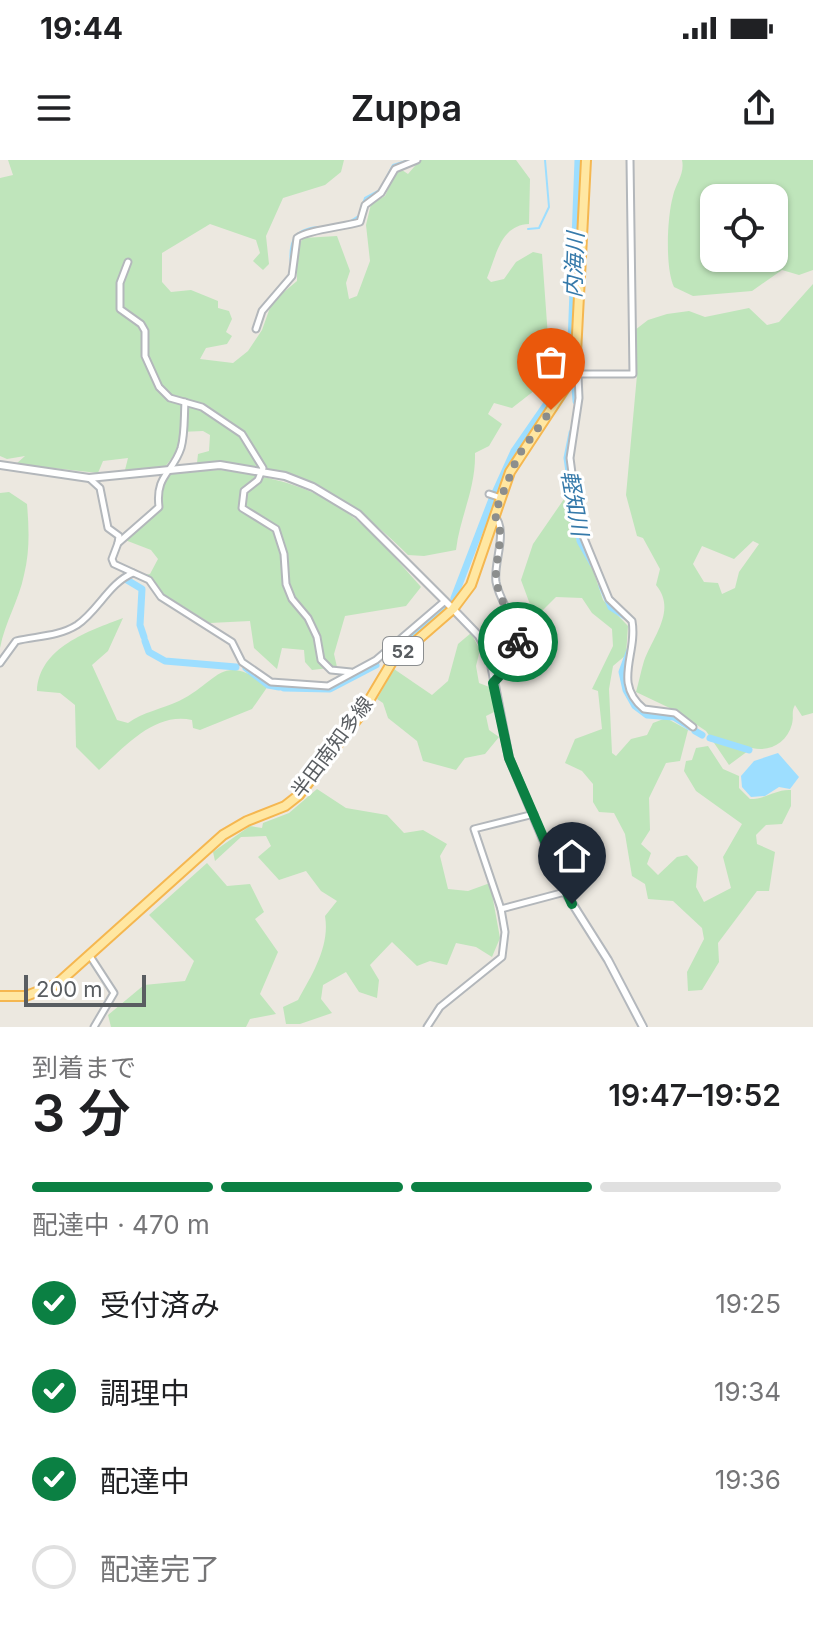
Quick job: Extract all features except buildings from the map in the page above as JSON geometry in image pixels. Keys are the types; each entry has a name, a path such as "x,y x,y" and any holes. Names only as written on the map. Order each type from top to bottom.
{"main road":[{"path":"576,374 586,160"},
{"name":"半田南知多線","path":"0,996 26,996 48,989 90,956 223,835 285,806 299,795 361,714 384,673 404,649 453,609 471,585 518,456 576,374"}],"street":[{"path":"256,329 262,311 292,276 297,238 309,231 329,231 362,220 365,205 381,193 395,169 417,160"},
{"path":"630,160 633,374 576,374 579,398 570,458 579,526 609,599 632,621 633,647 625,672 629,692 644,709 675,713 693,727"},
{"path":"128,262 120,283 120,309 141,324 145,331 145,356 159,387 170,398 202,407 242,434 251,452 263,465 255,483 242,493 242,508 276,529 284,554 286,584 317,637 321,660 331,670 352,673"},
{"path":"118,543 159,507 158,495 165,470 181,449 185,402"},
{"path":"0,465 89,478 220,465 262,471 313,487 358,514 486,646 509,758 565,892 608,959 643,1027"},
{"path":"89,478 100,488 108,528 119,536 112,559 114,564 149,580 161,597 232,642 242,662 271,682 319,688 352,673 376,660 445,601"},
{"path":"489,494 501,498"},
{"path":"493,683 513,661 518,642 514,622 496,581 500,531 494,515"},
{"path":"0,663 16,641 43,638 77,625 120,581 134,573"},
{"path":"376,660 384,673"},
{"path":"427,1027 440,1007 502,957 505,932 501,909 474,829 535,814"},
{"path":"501,909 565,892"},
{"path":"90,956 114,993 94,1027"}],"green space":[{"path":"8,160 344,160 341,172 325,185 283,198 266,236 269,264 263,270 253,261 260,253 256,240 210,224 162,253 162,282 171,292 191,290 218,301 218,308 229,311 232,319 226,332 232,336 227,344 206,348 200,359 233,363 248,351 262,330 272,302 297,281 297,249 303,238 337,236 350,271 346,283 349,299 357,296 370,261 366,225 371,204 385,196 396,172 402,170 408,174 420,160 516,160 530,179 529,224 511,230 505,236 487,278 491,282 504,279 516,262 533,252 542,254 549,351 557,373 512,408 494,403 488,414 502,424 489,446 475,453 473,479 456,550 424,556 408,555 361,514 313,485 259,468 197,463 198,454 209,451 210,435 203,431 180,432 179,448 165,467 125,470 128,458 103,461 98,473 16,464 25,456 7,459 0,456 0,178 13,175"},
{"path":"682,160 813,160 813,270 799,275 788,272 788,184 700,184 700,272 779,272 752,291 693,296 674,287 669,268 668,229 674,191 681,174"},
{"path":"813,284 813,713 802,716 795,705 790,731 782,741 765,749 752,748 729,765 706,731 676,711 636,692 644,661 661,623 664,604 656,585 660,569 643,538 637,536 626,495 637,375 635,330 648,320 689,311 705,317 749,308 767,325 779,322","holes":["753,541 759,544 739,572 735,588 722,594 718,583 704,582 693,564 702,546 734,559"]},
{"path":"220,470 287,483 335,504 376,538 421,587 406,606 345,616 334,654 337,667 312,670 305,662 304,650 282,648 277,669 254,648 250,621 210,623 163,594 145,575 150,574 158,559 151,550 125,540 160,508 159,495 168,473"},
{"path":"9,492 27,504 29,531 22,584 0,648 0,493"},
{"path":"564,499 577,541 593,570 603,600 628,626 626,655 613,666 609,689 612,753 616,756 631,739 647,735 653,723 666,718 688,730 680,761 666,763 649,798 650,830 641,844 651,853 647,864 658,875 677,857 687,855 698,867 696,887 704,902 731,888 723,857 742,824 696,791 684,771 686,761 692,760 696,748 708,746 723,769 739,776 739,788 750,799 791,790 791,806 782,824 766,825 756,835 757,844 775,852 769,891 757,891 718,943 719,962 702,990 688,991 687,972 704,939 702,928 673,901 648,899 645,884 632,876 625,834 614,813 599,812 593,802 593,784 582,771 565,763 575,739 602,729 598,691 592,689 613,646 612,629 592,613 582,598 556,597 535,618 521,580 533,544"},
{"path":"123,618 108,651 92,665 117,720 128,723 179,701 229,670 252,676 268,686 252,709 200,730 193,728 192,720 165,721 153,726 99,770 76,747 75,705 60,693 37,691 46,663 56,652 81,635"},
{"path":"471,633 480,650 476,666 479,683 492,688 494,712 486,716 489,730 499,737 485,754 465,758 456,770 423,761 417,741 388,718 383,703 377,699 394,669 432,695 448,681 458,644"},
{"path":"317,789 346,808 387,815 404,833 423,830 447,844 440,856 448,889 468,891 490,883 500,938 492,957 476,947 456,943 447,965 430,961 417,966 392,942 370,965 379,980 377,998 359,992 346,972 323,985 321,999 332,1013 300,1024 286,1024 283,1007 298,1000 309,980 323,949 325,916 337,901 321,891 306,871 279,880 258,857 271,846 266,836 241,837 215,861 213,852 250,826 262,828 263,823 289,813"},
{"path":"207,863 227,886 250,884 264,912 255,919 278,952 260,994 276,1014 250,1019 246,1027 111,1027 108,1015 144,985 185,981 194,961 149,915"}],"water":[{"path":"778,753 799,777 790,789 779,787 765,796 751,797 742,787 741,776 754,761"}],"waterway":[{"path":"361,209 365,198 380,190 393,165 409,160"},
{"path":"528,229 539,228 549,207 545,160"},
{"name":"内海川","path":"495,493 514,451 570,370 578,160"},
{"path":"349,222 360,215"},
{"path":"291,265 291,248 296,236 306,229 323,227"},
{"name":"軽知川","path":"575,387 576,401"},
{"name":"軽知川","path":"572,433 567,458 573,500"},
{"name":"内海川","path":"454,598 492,499"},
{"name":"軽知川","path":"577,524 580,541 593,564"},
{"name":"内海川","path":"127,580 142,589 140,625 144,637"},
{"name":"軽知川","path":"602,586 611,607 625,616"},
{"name":"内海川","path":"388,657 443,608"},
{"name":"内海川","path":"145,641 149,652 165,661 236,667"},
{"name":"軽知川","path":"630,650 622,672 626,690 635,706 647,715 674,717 690,727"},
{"name":"内海川","path":"284,688 330,689 376,665"},
{"name":"内海川","path":"246,668 268,685 279,687"},
{"name":"軽知川","path":"695,731 702,735"},
{"name":"軽知川","path":"710,738 749,750"}],"way so far":[{"path":"518,642 514,622 496,581 500,531 499,520 494,515 518,456 551,410"}],"route":[{"path":"518,642 513,661 493,683 503,737 516,775 572,904"}]}
